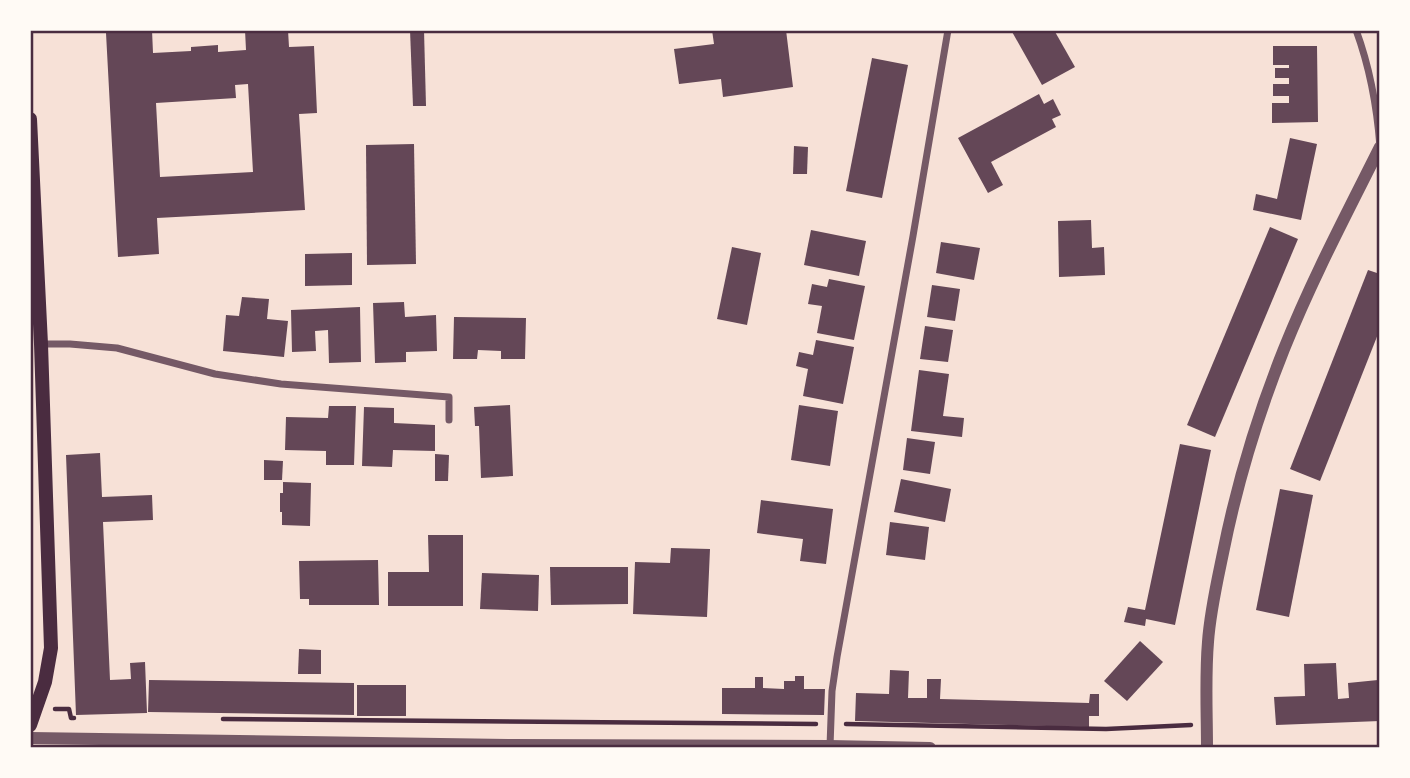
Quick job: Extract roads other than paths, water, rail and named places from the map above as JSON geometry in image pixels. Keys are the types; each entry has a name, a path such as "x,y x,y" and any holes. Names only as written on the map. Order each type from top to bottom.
{"main road":[{"path":"30,119 51,648 46,682 30,725"}],"street":[{"path":"830,746 832,691 837,657 913,236 947,30"},
{"path":"1207,748 1206,666 1210,619 1241,479 1284,349 1311,285 1380,147 1372,87 1356,30"},
{"path":"41,344 117,348 215,374 281,384 449,397 449,420"},
{"path":"30,738 508,747 930,748"}]}
